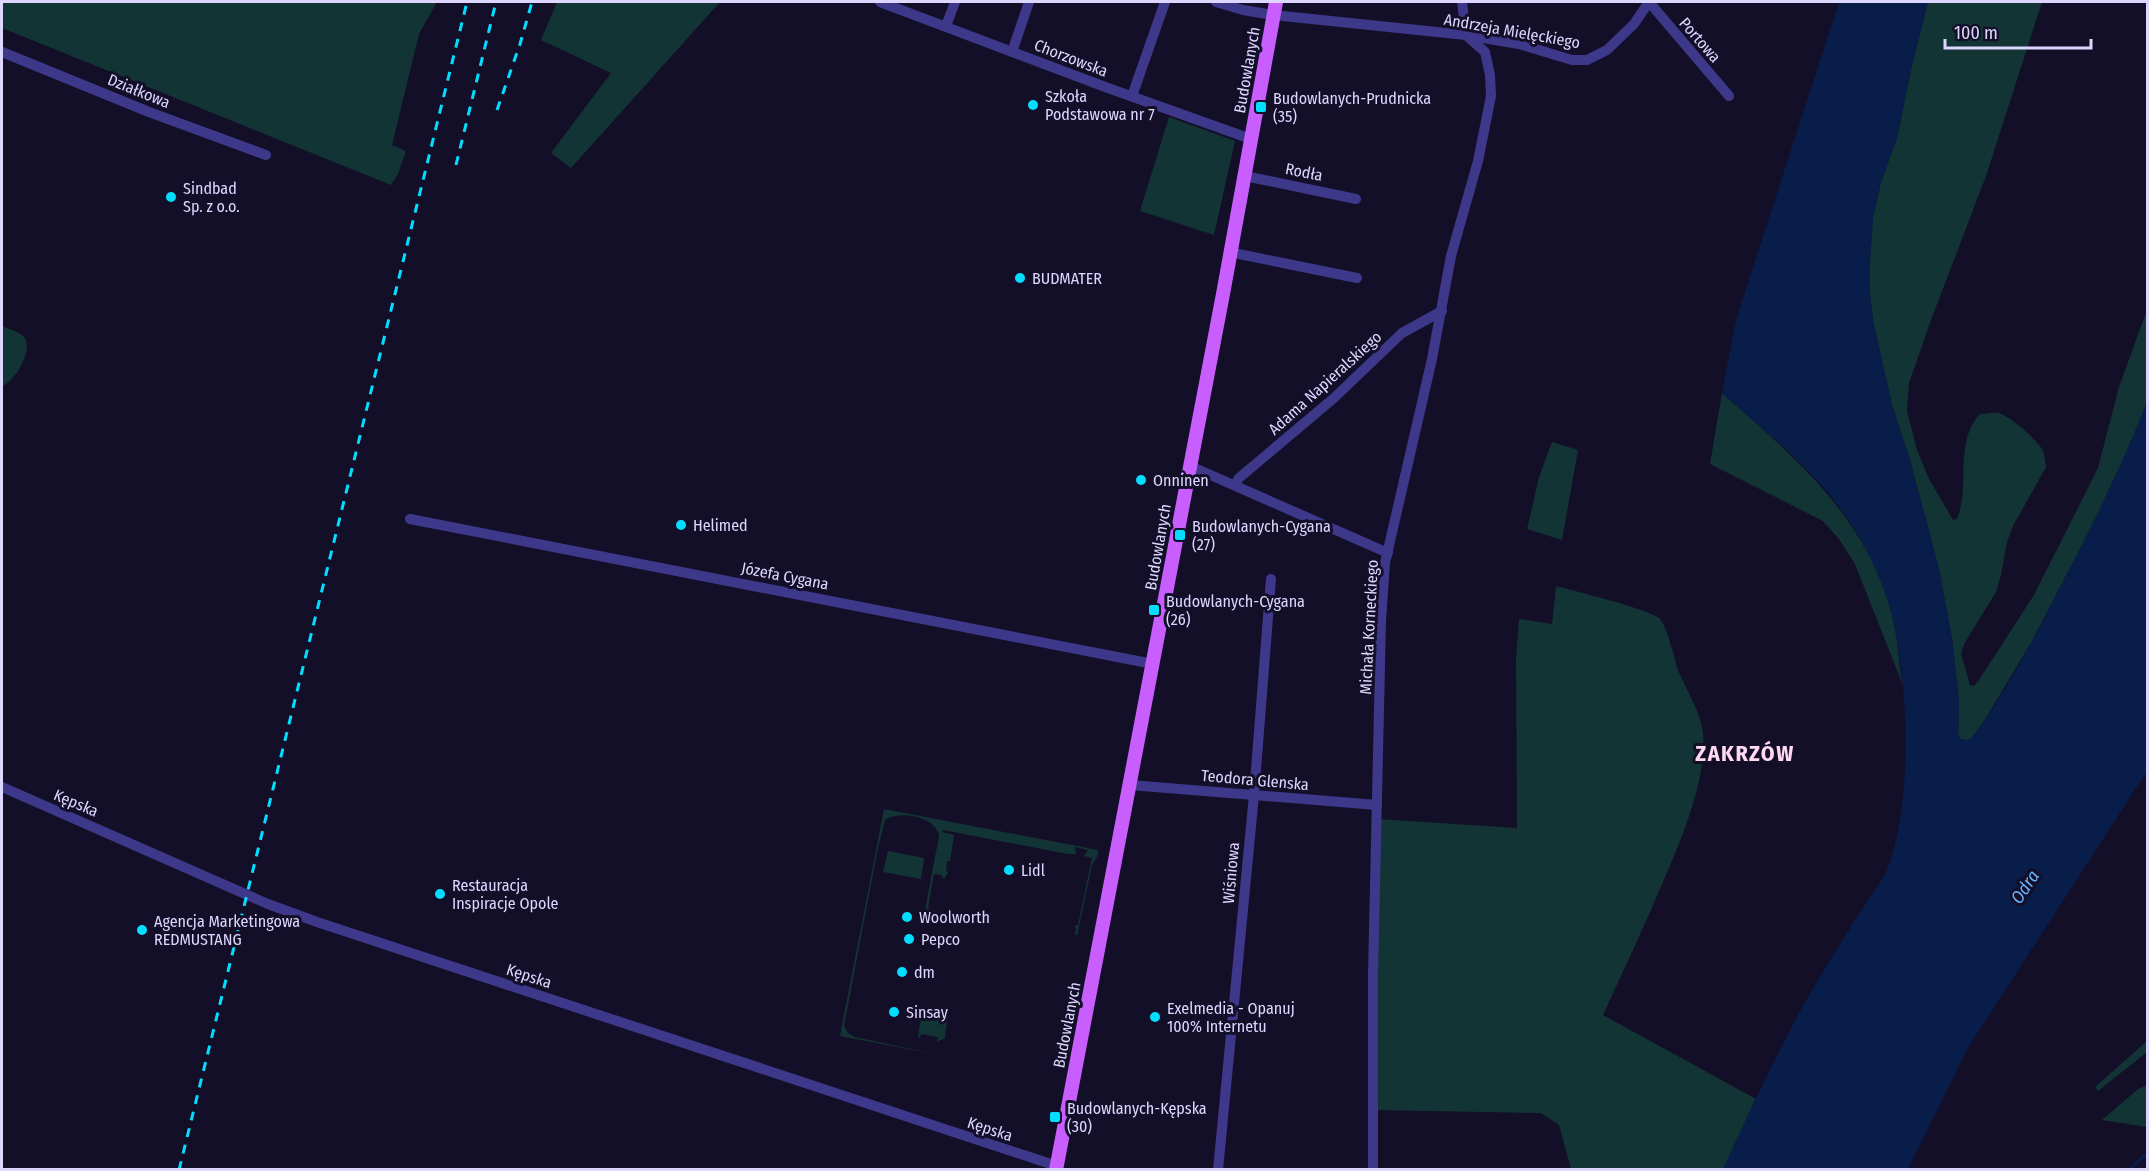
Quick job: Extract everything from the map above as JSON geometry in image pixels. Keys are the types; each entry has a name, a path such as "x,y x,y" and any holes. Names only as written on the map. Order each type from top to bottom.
{"main road":[{"name":"Budowlanych","path":"1056,1168 1245,177 1275,8"}],"street":[{"path":"946,26 955,2"},
{"path":"1012,52 1029,2"},
{"path":"1132,96 1165,2"},
{"name":"Andrzeja Mielęckiego","path":"1216,2 1244,10 1275,8 1466,34 1519,45 1572,60 1587,60 1607,50 1634,24 1649,2"},
{"path":"1462,2 1466,34"},
{"name":"Portowa","path":"1649,2 1729,96"},
{"name":"Chorzowska","path":"886,3 1012,52 1251,139"},
{"name":"Michała Korneckiego","path":"1373,1170 1373,974 1381,621 1388,553 1442,311 1451,256 1480,154 1491,96 1490,75 1485,52 1466,34"},
{"name":"Działkowa","path":"2,52 152,113 266,155"},
{"name":"Rodła","path":"1245,177 1356,199"},
{"path":"1229,252 1357,278"},
{"name":"Adama Napieralskiego","path":"1235,485 1239,478 1334,398 1402,333 1442,311"},
{"path":"1190,466 1388,553"},
{"name":"Józefa Cygana","path":"410,519 1153,664"},
{"name":"Wiśniowa","path":"1218,1170 1254,795 1271,579"},
{"name":"Teodora Glenska","path":"1130,785 1377,805"},
{"name":"Kępska","path":"2,787 268,904 317,922 1056,1168"}],"green space":[{"path":"2,2 437,2 419,34 392,145 406,151 398,174 391,185 2,28"},
{"path":"557,2 720,2 571,168 551,153 611,73 541,40"},
{"path":"1928,2 2042,2 1986,176 1909,383 1907,411 1917,450 1929,479 1953,520 1957,519 1961,506 1967,438 1980,414 1998,413 2009,418 2034,439 2044,455 2046,467 2014,524 2007,542 1996,592 1964,644 1961,654 1970,685 1974,686 1979,680 2034,595 2098,468 2119,387 2147,310 2147,402 2133,438 2092,526 2032,641 1983,723 1971,739 1966,740 1961,739 1958,734 1959,701 1952,639 1939,569 1910,460 1892,405 1873,321 1870,294 1873,218 1881,182 1897,138"},
{"path":"1169,117 1235,141 1214,235 1140,211"},
{"path":"2,326 22,335 27,349 17,372 2,386"},
{"path":"1722,393 1800,464 1823,489 1863,544 1879,575 1891,610 1902,683 1855,564 1839,539 1823,521 1710,464"},
{"path":"1552,442 1578,450 1562,540 1527,529 1539,477"},
{"path":"1556,586 1627,605 1660,619 1668,635 1678,670 1702,725 1701,771 1691,810 1656,899 1603,1015 1756,1099 1723,1169 1571,1169 1559,1125 1541,1113 1373,1110 1377,819 1517,828 1516,658 1519,619 1552,624"},
{"path":"884,809 1098,850 1092,865 1077,936 1074,932 1076,931 1075,925 1078,925 1092,858 1084,856 1088,850 1075,847 1076,854 1068,854 943,830 942,832 954,835 950,861 947,861 946,871 948,872 944,879 941,875 934,874 928,908 936,911 931,919 926,915 925,910 939,836 936,829 924,820 907,815 885,820 844,1026 848,1033 855,1037 939,1055 840,1036"},
{"path":"888,851 924,858 921,879 883,872"},
{"path":"922,1010 948,1015 945,1038 937,1042 938,1037 921,1034 920,1038 918,1037"},
{"path":"2147,1041 2147,1052 2098,1091 2095,1087"},
{"path":"2147,1085 2147,1127 2102,1120 2138,1089"}],"water":[{"name":"Odra","path":"1839,2 1928,2 1897,138 1881,182 1873,218 1870,294 1873,321 1892,405 1910,460 1939,569 1952,639 1959,701 1958,734 1961,739 1971,739 2015,672 2091,527 2147,402 2147,771 1969,1046 1908,1169 1723,1169 1767,1075 1803,1006 1886,872 1896,840 1902,809 1906,740 1902,671 1891,612 1878,575 1854,529 1820,483 1722,393 1736,320"}],"waterway":[{"path":"2128,1170 2148,1153"}],"railway":[{"path":"179,1170 467,2"},
{"path":"456,165 496,2"},
{"path":"497,110 532,2"}],"place":[{"name":"Szkoła Podstawowa nr 7","path":"1033,105"},
{"name":"Budowlanych-Prudnicka (35)","path":"1261,107"},
{"name":"Sindbad Sp. z o.o.","path":"171,197"},
{"name":"BUDMATER","path":"1020,278"},
{"name":"Onninen","path":"1141,480"},
{"name":"Helimed","path":"681,525"},
{"name":"Budowlanych-Cygana (27)","path":"1180,535"},
{"name":"Budowlanych-Cygana (26)","path":"1154,610"},
{"name":"Lidl","path":"1009,870"},
{"name":"Restauracja Inspiracje Opole","path":"440,894"},
{"name":"Woolworth","path":"907,917"},
{"name":"Agencja Marketingowa REDMUSTANG","path":"142,930"},
{"name":"Pepco","path":"909,939"},
{"name":"dm","path":"902,972"},
{"name":"Sinsay","path":"894,1012"},
{"name":"Exelmedia - Opanuj 100% Internetu","path":"1155,1017"},
{"name":"Budowlanych-Kępska (30)","path":"1055,1117"}],"district":[{"name":"ZAKRZÓW","path":"1745,753"}]}
